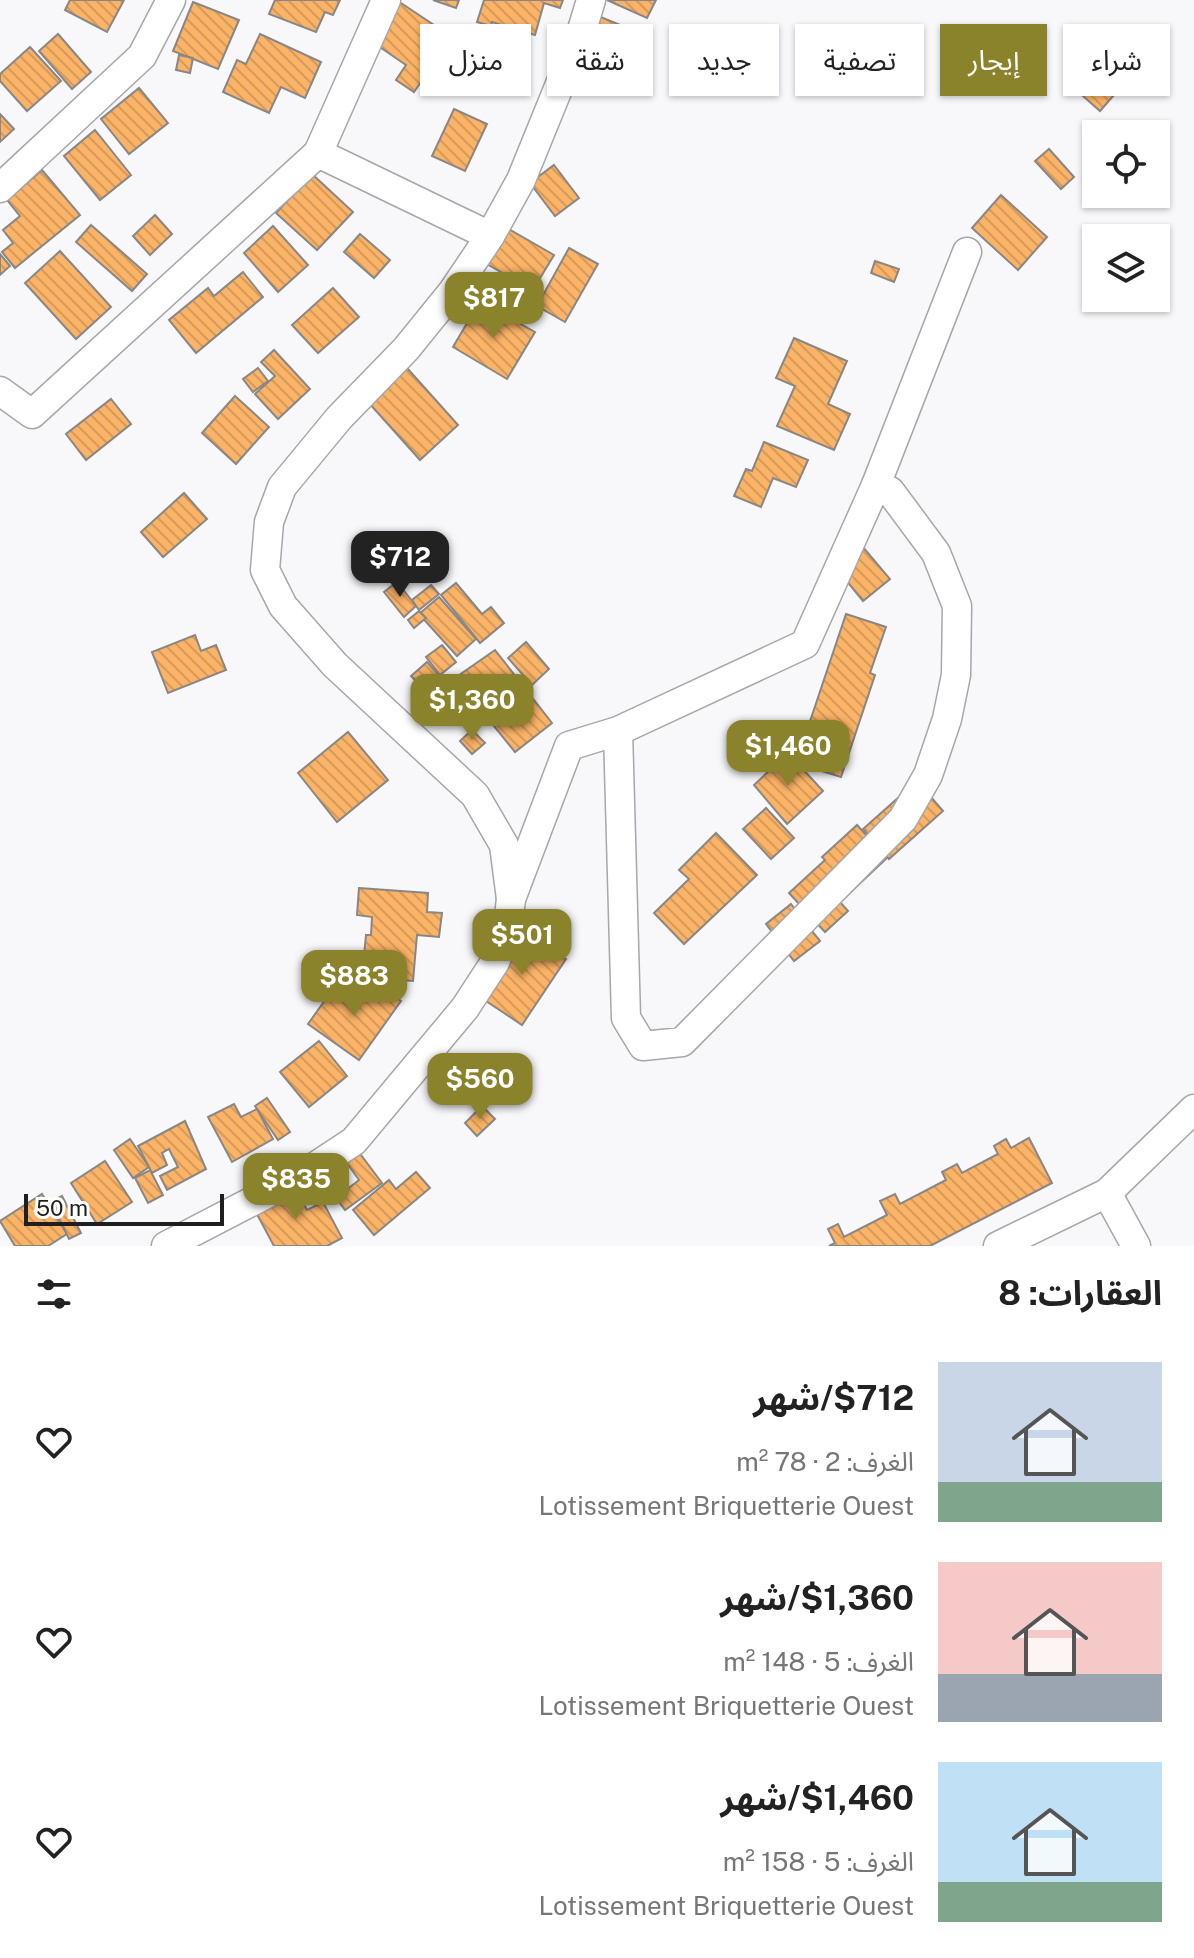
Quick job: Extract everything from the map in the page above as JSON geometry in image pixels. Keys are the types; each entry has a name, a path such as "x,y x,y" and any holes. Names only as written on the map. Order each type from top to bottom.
{"street":[{"path":"0,188 142,56 171,0"},
{"path":"0,391 32,414 318,153 386,0"},
{"path":"511,899 504,845 475,795 335,665 283,606 265,570 269,522 282,487 339,418 406,349 453,291 490,236 533,152 591,0"},
{"path":"318,153 490,236"},
{"path":"176,1244 301,1176 354,1141 411,1075 473,996 495,962 507,933 511,899 569,746 618,731 805,644 876,485 967,252"},
{"path":"618,731 626,1018 643,1046 682,1042 903,819 928,775 947,719 956,675 957,606 936,553 890,491 876,485"},
{"path":"998,1246 1107,1193 1194,1109"},
{"path":"1107,1193 1136,1246"}],"building":[{"path":"70,0 124,0 107,32 65,10"},
{"path":"275,0 340,0 333,15 325,12 316,32 269,14"},
{"path":"433,0 459,0 456,8"},
{"path":"484,0 563,0 560,8 544,3 535,35 531,34 531,24 477,22"},
{"path":"607,0 656,0 647,18"},
{"path":"398,1 432,24 420,24 420,83 414,92 396,80 406,65 371,41"},
{"path":"193,2 239,20 218,69 173,51"},
{"path":"576,7 618,24 569,24"},
{"path":"58,34 91,72 72,89 39,51"},
{"path":"260,34 321,62 305,98 281,87 269,113 223,92 237,60 246,64"},
{"path":"30,47 61,81 27,111 0,81 0,74"},
{"path":"179,55 193,58 190,73 176,70"},
{"path":"139,88 168,123 129,154 101,119"},
{"path":"1083,96 1113,96 1100,111"},
{"path":"454,109 487,124 465,171 432,156"},
{"path":"0,114 14,129 0,142"},
{"path":"95,130 131,175 100,200 64,156"},
{"path":"1049,149 1074,177 1061,189 1035,161"},
{"path":"554,165 579,198 555,216 530,183"},
{"path":"42,170 80,215 15,268 2,252 13,243 3,230 20,216 7,200"},
{"path":"312,174 353,212 317,250 276,213"},
{"path":"1001,195 1047,237 1018,270 972,228"},
{"path":"155,215 172,234 150,255 133,236"},
{"path":"498,223 554,255 533,290 478,259"},
{"path":"91,225 147,274 132,291 76,242"},
{"path":"273,226 308,265 278,292 244,253"},
{"path":"360,234 390,260 374,278 344,252"},
{"path":"569,248 598,264 565,322 537,306"},
{"path":"60,251 111,307 76,339 25,283"},
{"path":"0,254 10,266 0,275"},
{"path":"875,261 899,269 894,282 871,273"},
{"path":"243,272 263,297 196,353 169,320 208,288 214,296"},
{"path":"333,288 359,317 318,353 292,325"},
{"path":"480,301 535,332 507,379 453,347"},
{"path":"794,338 847,361 828,404 850,414 834,450 777,426 795,386 776,378"},
{"path":"274,350 310,389 278,419 255,394 275,376 261,362"},
{"path":"258,368 268,381 253,392 243,379"},
{"path":"407,368 458,425 420,460 369,403"},
{"path":"235,396 269,427 236,464 202,433"},
{"path":"111,399 131,424 86,460 66,434"},
{"path":"764,442 808,460 796,487 773,478 761,507 734,496 746,469 752,471"},
{"path":"184,493 207,519 163,557 141,532"},
{"path":"862,546 890,579 863,601 836,568"},
{"path":"397,582 416,606 404,617 384,592"},
{"path":"456,583 482,614 491,607 504,623 480,643 441,595"},
{"path":"431,585 439,594 419,610 412,600"},
{"path":"439,597 476,639 457,656 419,614"},
{"path":"419,611 426,618 414,628 408,620"},
{"path":"846,614 886,627 870,673 875,675 841,777 796,763"},
{"path":"195,635 201,651 216,645 226,670 168,693 152,652"},
{"path":"526,642 549,669 532,685 508,658"},
{"path":"442,645 456,662 440,675 426,657"},
{"path":"495,650 552,723 515,752 455,678"},
{"path":"427,662 443,680 428,694 411,676"},
{"path":"454,681 464,694 456,701 445,689"},
{"path":"472,730 485,743 472,754 460,741"},
{"path":"348,732 388,780 337,822 298,773"},
{"path":"788,753 823,791 787,824 754,785"},
{"path":"917,781 943,811 889,859 863,829"},
{"path":"766,808 794,838 771,859 743,829"},
{"path":"857,825 887,858 840,902 848,911 825,932 789,893"},
{"path":"716,833 757,875 684,944 654,913 689,879 679,870"},
{"path":"359,888 428,893 427,912 442,913 439,937 417,935 413,981 362,977 366,935 371,935 372,917 357,915"},
{"path":"791,904 820,941 794,961 766,924"},
{"path":"521,929 566,959 522,1025 477,995"},
{"path":"355,983 376,998 383,988 401,1001 359,1060 308,1024 333,989 344,997"},
{"path":"319,1041 347,1076 309,1107 280,1072"},
{"path":"267,1098 290,1132 278,1140 255,1106"},
{"path":"234,1104 241,1117 257,1109 273,1139 232,1162 208,1117"},
{"path":"482,1106 495,1119 477,1136 465,1123"},
{"path":"185,1121 206,1169 167,1190 160,1176 178,1167 169,1149 162,1153 167,1165 152,1173 138,1146"},
{"path":"1029,1138 1052,1183 930,1246 829,1246 835,1243 828,1229 838,1224 844,1237 887,1215 880,1201 895,1194 900,1204 946,1180 942,1172 957,1164 962,1173 998,1154 994,1146 1006,1139 1011,1148"},
{"path":"130,1139 149,1167 133,1178 114,1150"},
{"path":"352,1143 382,1183 345,1210 336,1198 359,1180 339,1152"},
{"path":"327,1154 347,1180 325,1197 305,1171"},
{"path":"105,1161 132,1202 97,1224 71,1183"},
{"path":"150,1170 163,1195 148,1203 135,1178"},
{"path":"416,1172 430,1188 374,1235 353,1210 389,1180 396,1189"},
{"path":"293,1184 307,1210 323,1202 342,1238 327,1246 274,1246 252,1205"},
{"path":"42,1194 67,1234 48,1246 15,1246 0,1221"},
{"path":"62,1196 81,1233 69,1239 51,1201"}]}
